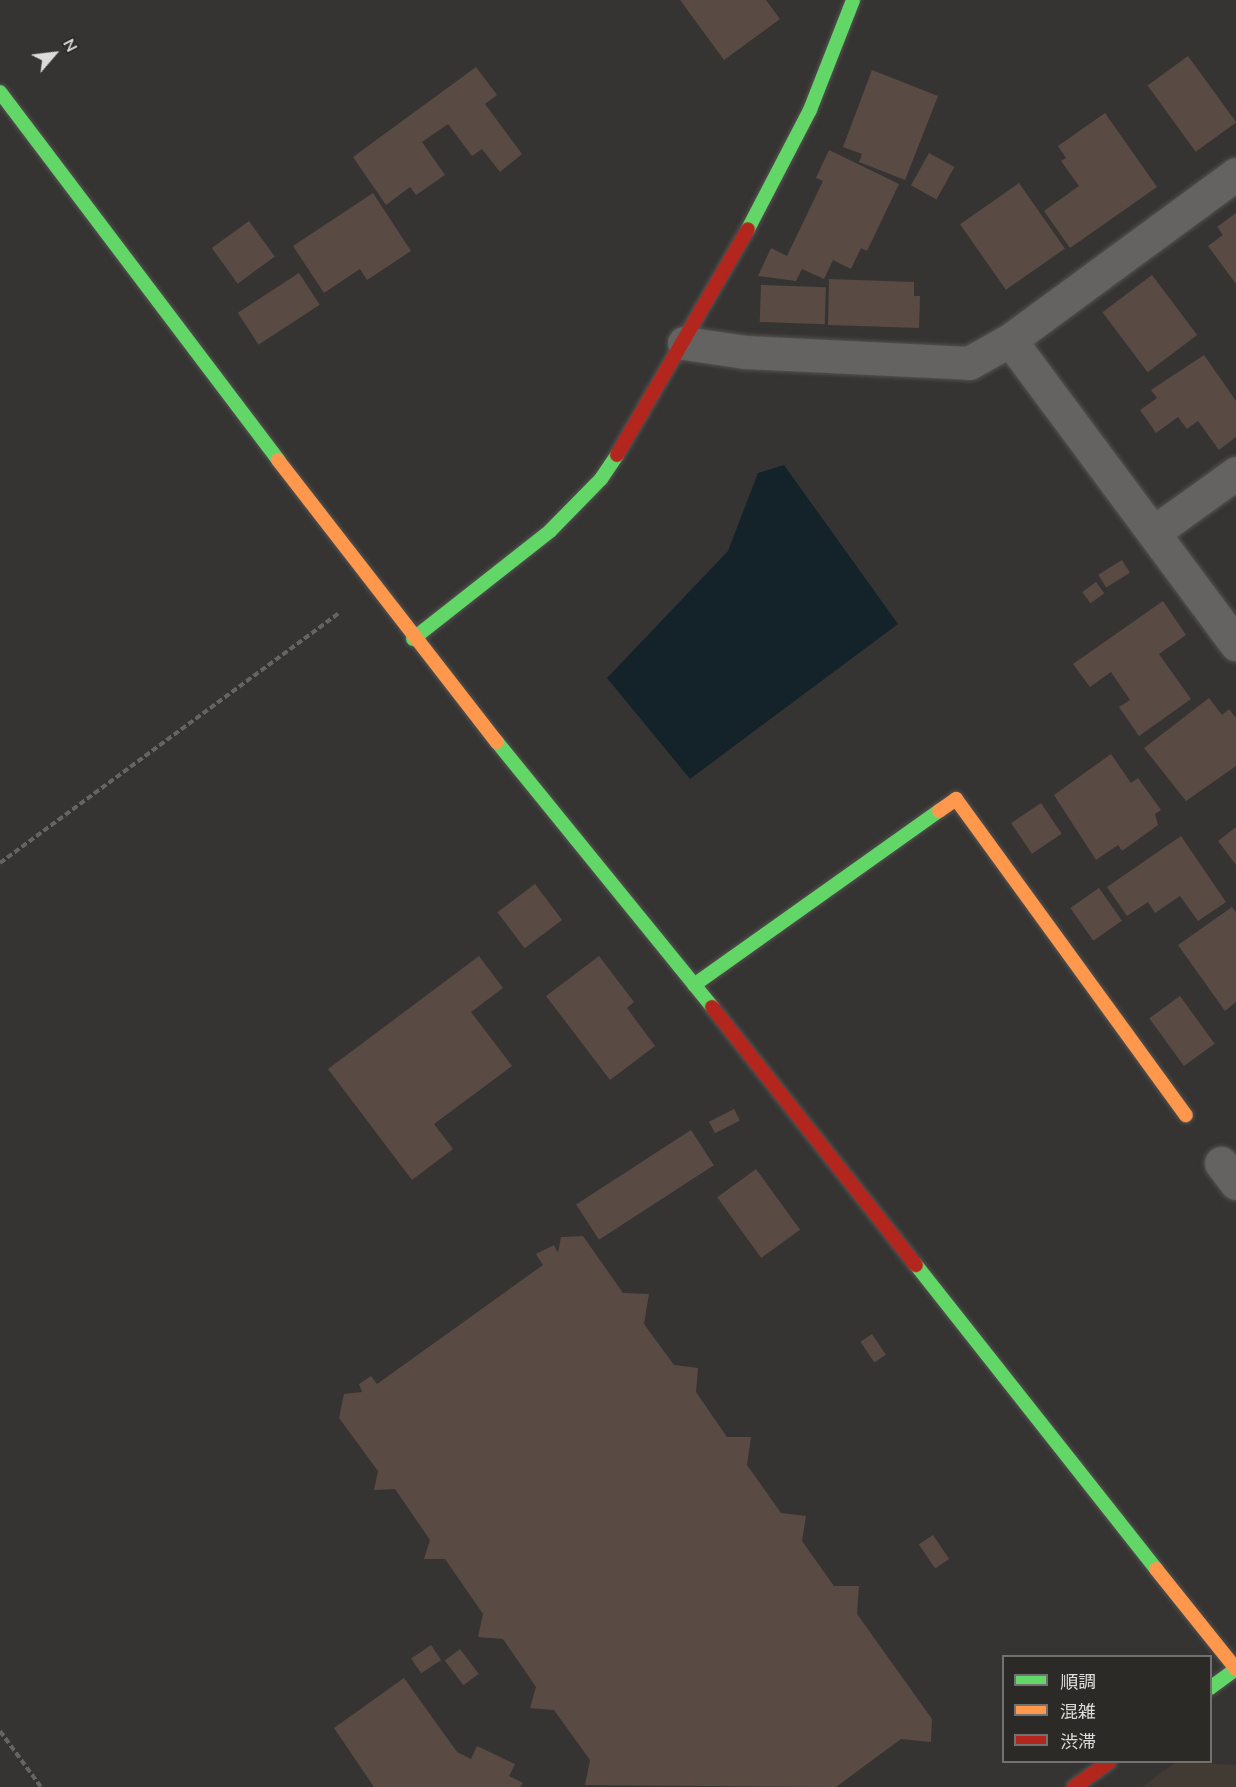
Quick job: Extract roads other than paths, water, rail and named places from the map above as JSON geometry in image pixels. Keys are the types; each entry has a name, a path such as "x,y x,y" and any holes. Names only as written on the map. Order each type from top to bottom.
{"street":[{"path":"413,639 550,531 601,479 684,343 779,174 810,110 853,0"},
{"path":"0,92 413,639 694,985 1236,1669 1212,1687"},
{"path":"684,343 747,352 969,363 1010,340 1236,174"},
{"path":"1010,340 1236,644"},
{"path":"1154,532 1236,473"},
{"path":"694,985 956,799 1186,1115"},
{"path":"1074,1787 1106,1763"}]}
